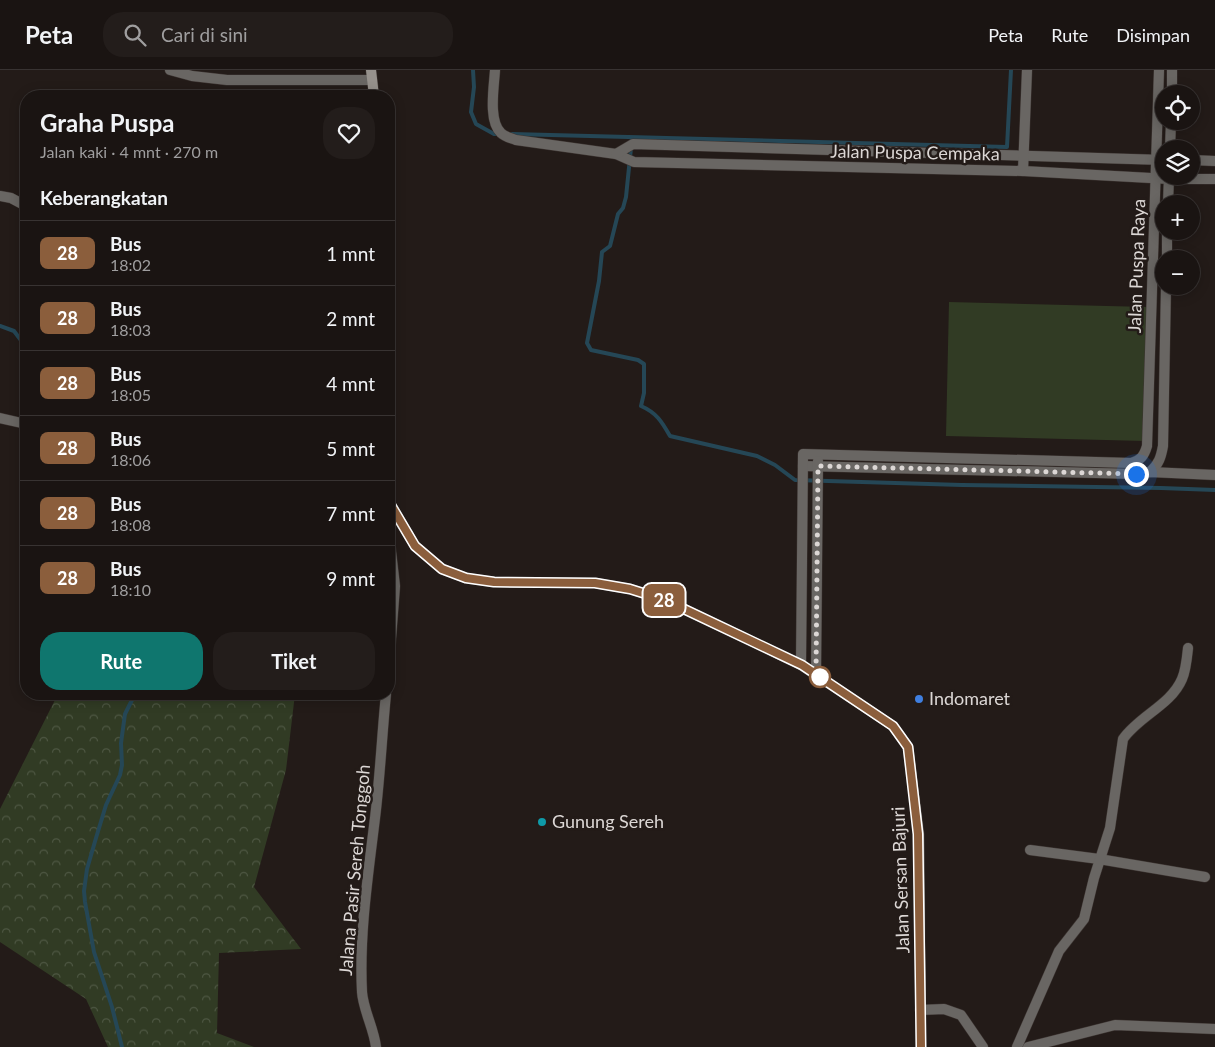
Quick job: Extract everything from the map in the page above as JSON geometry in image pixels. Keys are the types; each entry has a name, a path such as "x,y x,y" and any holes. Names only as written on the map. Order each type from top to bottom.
{"main road":[{"path":"372,75 373,90"},
{"name":"Jalan Sersan Bajuri","path":"395,513 415,546 442,569 466,578 494,582 595,583 630,589 665,600 802,665 893,726 908,747 918,834 921,1047"}],"street":[{"path":"170,70 192,76 227,80 372,75"},
{"name":"Jalan Puspa Cempaka","path":"495,70 493,112 494,121 501,134 516,140 616,154 634,162 1023,172 1155,178"},
{"path":"1023,172 1027,70"},
{"name":"Jalan Puspa Raya","path":"1159,70 1160,140"},
{"path":"1172,70 1172,85"},
{"path":"616,154 633,144 634,162"},
{"name":"Jalan Puspa Cempaka","path":"633,144 1155,160"},
{"path":"757,165 758,148"},
{"path":"1200,160 1215,161"},
{"name":"Jalan Puspa Cempaka","path":"1200,179 1215,179"},
{"name":"Jalan Puspa Raya","path":"818,455 1131,463 1140,460 1145,454 1147,446 1156,185"},
{"path":"0,196 12,198 20,203"},
{"name":"Jalan Puspa Raya","path":"1150,472 1161,458 1163,446 1166,295"},
{"path":"0,418 20,423"},
{"path":"1147,446 1163,446"},
{"path":"802,665 802,454 818,455 816,674"},
{"path":"803,466 1136,474 1150,472 1215,475"},
{"path":"1017,1047 1059,951 1084,920 1099,859 1110,828 1123,739 1130,728 1174,694 1183,678 1188,648"},
{"name":"Jalana Pasir Sereh Tonggoh","path":"376,1047 375,1036 362,994 362,954 366,894 376,812 385,700"},
{"path":"1030,850 1099,859 1205,877"},
{"path":"920,1010 944,1009 961,1015 983,1047"},
{"path":"1028,1047 1115,1025 1215,1029"}],"green space":[{"path":"949,302 1148,307 1145,441 946,436"},
{"path":"55,700 294,700 286,770 254,887 301,949 219,953 217,1033 254,1047 108,1047 86,999 0,942 0,809"}],"waterway":[{"path":"473,70 474,87 471,112 476,124 494,134 500,134"},
{"path":"512,134 1007,147 1011,70"},
{"path":"632,138 626,197 623,208 618,214 610,246 602,252 599,281 587,343 591,350 638,360 644,364 644,393 641,406 659,418 670,436 757,456 775,465 795,480 1215,490"},
{"path":"0,326 14,331 20,339"},
{"path":"122,1047 112,1007 94,952 84,891 87,869 106,805 120,775 122,765 121,743 125,714 132,700"}],"bus line":[{"name":"28","path":"395,512 415,546 442,569 466,578 494,582 595,583 630,589 665,600 802,665 893,726 908,747 918,834 921,1047"}],"place":[{"name":"Indomaret","path":"919,699"},
{"name":"Gunung Sereh","path":"542,822"}],"route":[{"path":"820,677 816,674 818,466 1136,474"}]}
